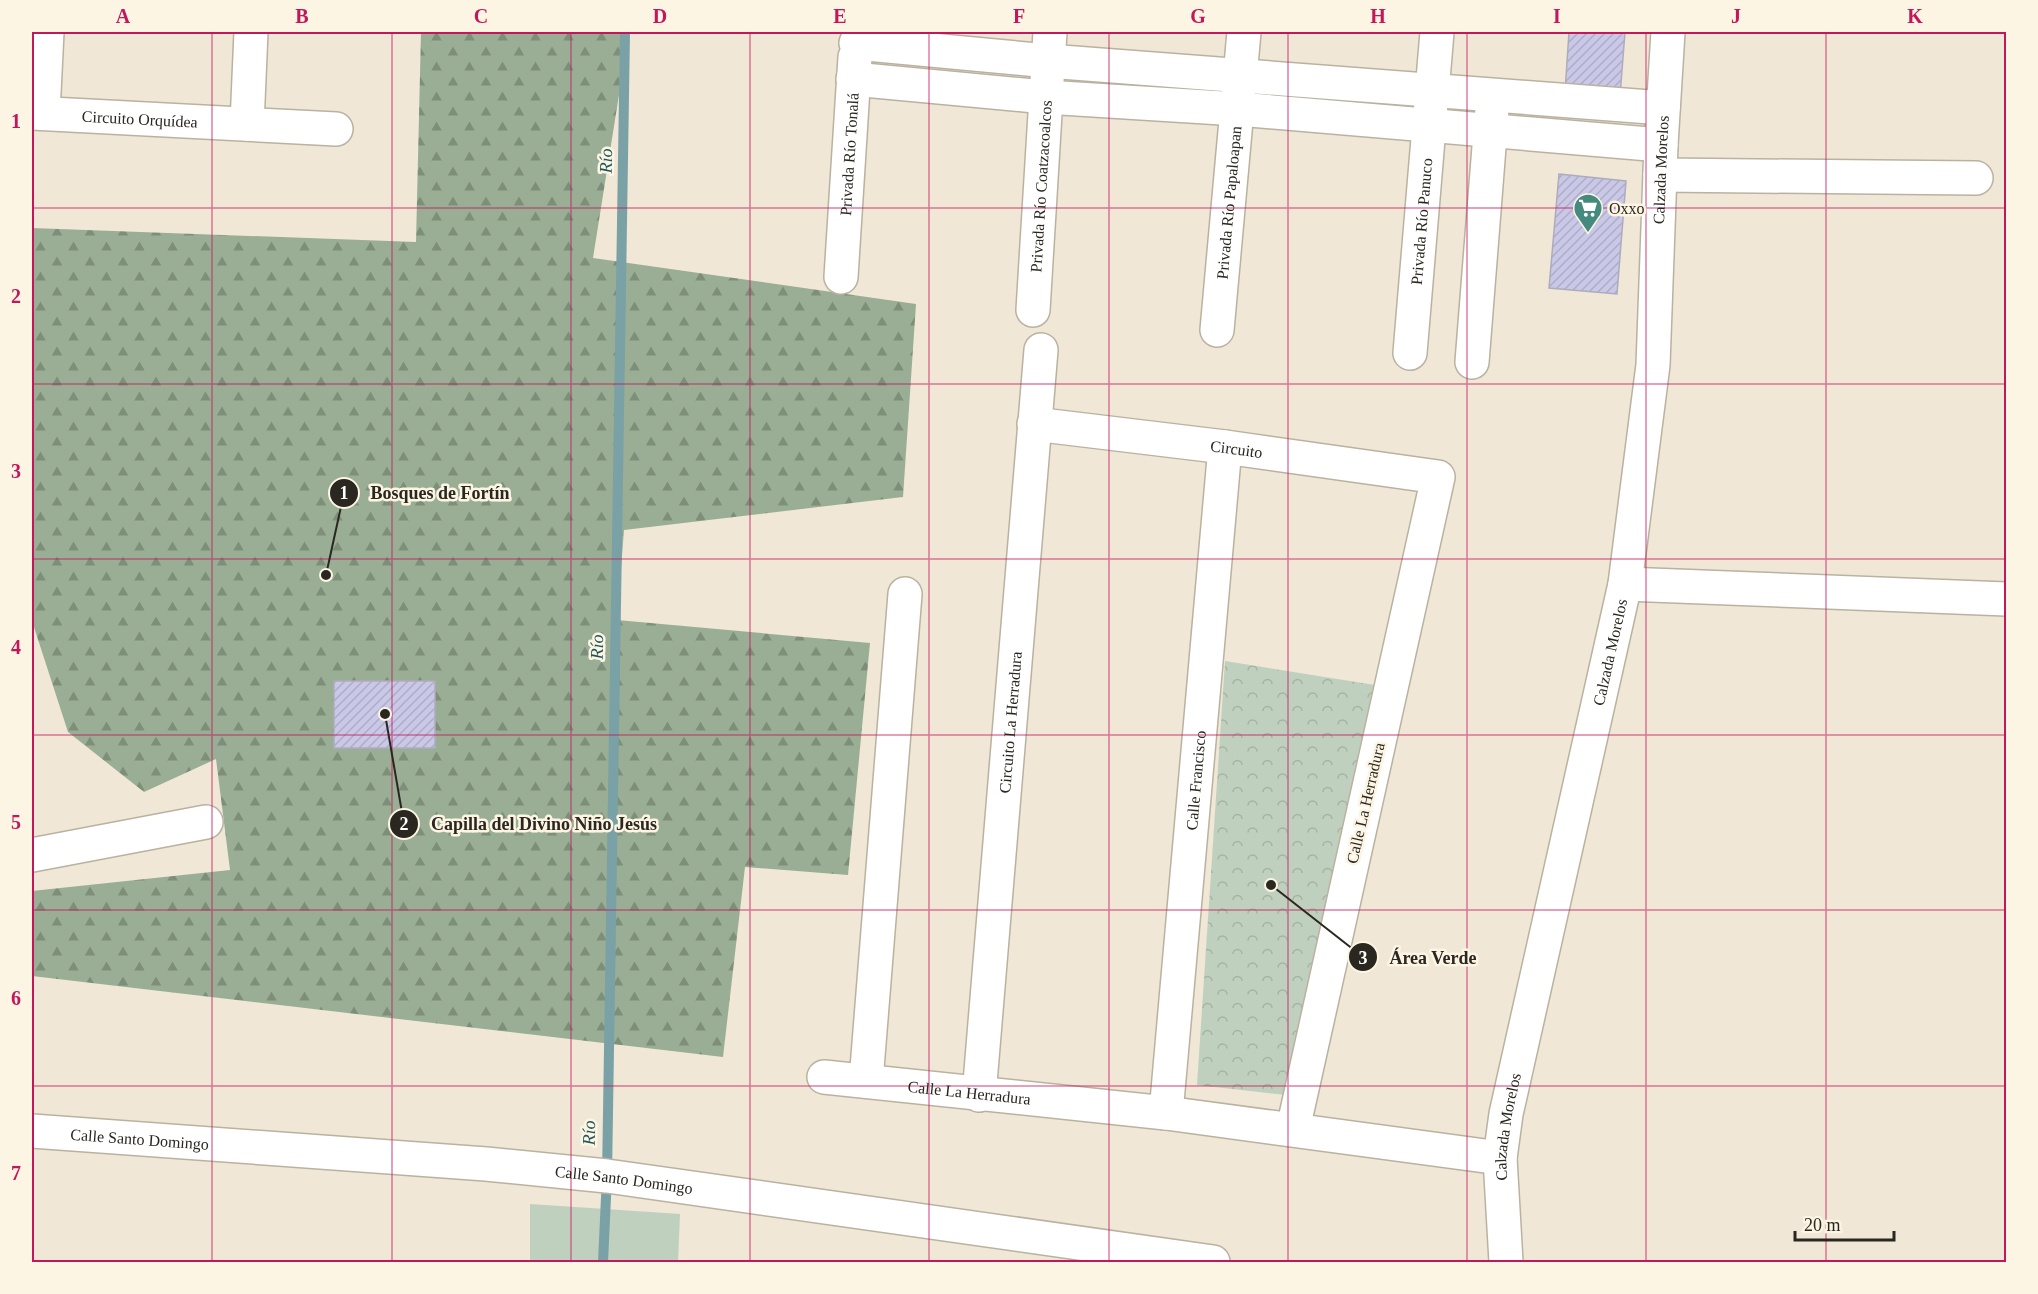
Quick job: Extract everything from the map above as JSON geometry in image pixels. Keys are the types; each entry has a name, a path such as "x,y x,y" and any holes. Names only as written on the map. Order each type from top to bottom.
{"street":[{"path":"37,113 46,32"},
{"path":"247,124 251,32"},
{"name":"Privada Río Papaloapan","path":"1217,330 1244,32"},
{"name":"Privada Río Panuco","path":"1410,353 1437,32"},
{"name":"Calzada Morelos","path":"1506,1263 1500,1158 1506,1114 1625,584 1653,365 1660,160 1668,32"},
{"path":"856,37 1049,46 1240,75 1663,108"},
{"name":"Privada Río Tonalá","path":"841,277 856,37"},
{"name":"Privada Río Coatzacoalcos","path":"1033,310 1049,46"},
{"path":"853,79 1045,97 1238,109 1491,131 1660,160 1976,178"},
{"path":"1472,362 1493,95"},
{"name":"Circuito Orquídea","path":"37,113 336,129"},
{"name":"Circuito La Herradura","path":"979,1095 1041,350"},
{"name":"Circuito","path":"1034,424 1225,447 1438,477"},
{"name":"Calle Francisco","path":"1166,1113 1225,447"},
{"name":"Calle La Herradura","path":"1293,1129 1438,477"},
{"path":"1625,584 2007,599"},
{"path":"866,1082 905,594"},
{"path":"32,855 206,822"},
{"name":"Calle La Herradura","path":"824,1077 1166,1113 1500,1158"},
{"name":"Calle Santo Domingo","path":"32,1131 486,1164 607,1176 1213,1263"}],"green space":[{"path":"421,32 629,32 593,258 916,304 903,497 624,530 617,620 870,643 848,875 745,867 723,1057 32,976 32,891 230,870 216,759 144,792 68,732 32,621 32,228 416,242"},
{"path":"1225,661 1375,685 1286,1095 1197,1085"},
{"path":"530,1204 680,1214 678,1262 530,1262"}],"building":[{"path":"1569,32 1625,32 1620,96 1565,92"},
{"name":"Oxxo","path":"1559,174 1626,181 1617,294 1549,288"},
{"path":"334,681 435,681 435,748 334,748"}],"waterway":[{"name":"Río","path":"603,1262 607,1176 625,32"}],"place":[{"name":"Oxxo","path":"1588,234"},
{"name":"Bosques de Fortín","path":"326,575"},
{"name":"Capilla del Divino Niño Jesús","path":"385,714"},
{"name":"Área Verde","path":"1271,885"}]}
